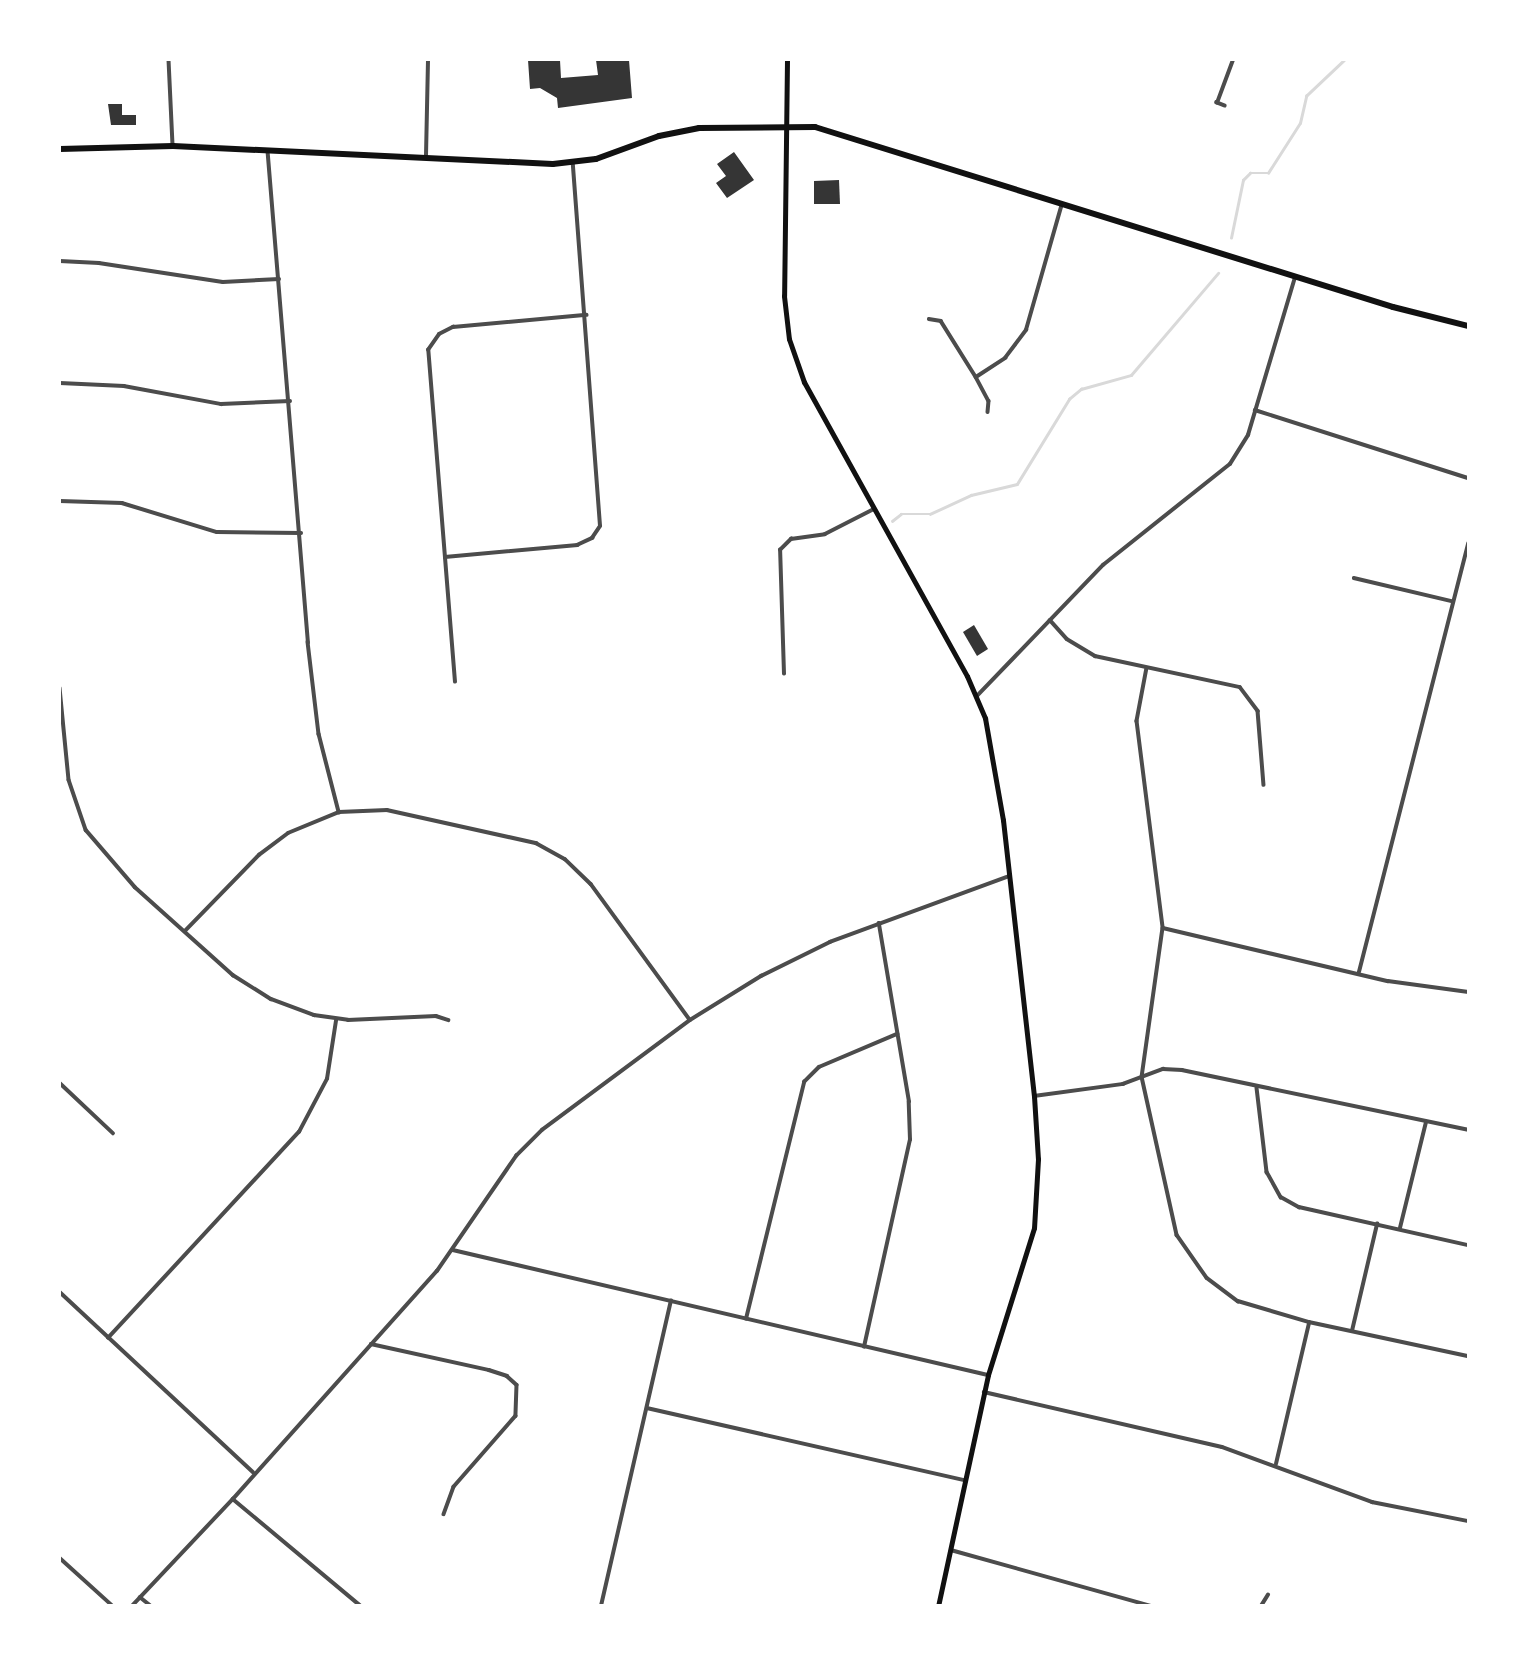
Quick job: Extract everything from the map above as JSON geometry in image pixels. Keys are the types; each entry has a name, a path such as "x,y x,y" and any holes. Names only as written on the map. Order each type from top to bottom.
{"main road":[{"path":"787,60 783,126 784,296 789,339 804,382 977,696 990,739 1034,1096 1038,1159 1034,1228 988,1375 938,1605"},
{"path":"60,149 173,146 426,159 573,163 678,131 783,126 830,130 1295,276 1468,326"}],"street":[{"path":"169,60 173,146"},
{"path":"426,159 428,60"},
{"path":"1226,106 1217,103 1233,60"},
{"path":"268,150 319,734 339,812"},
{"path":"445,557 577,545 592,538 603,517 573,163"},
{"path":"976,377 1005,358 1026,330 1063,204"},
{"path":"60,261 99,263 223,282 279,279"},
{"path":"977,696 1103,565 1220,475 1240,450 1255,410 1295,276"},
{"path":"456,682 428,350 439,334 453,327 586,315"},
{"path":"929,319 940,321 976,377 989,401 988,412"},
{"path":"60,383 124,386 221,404 290,401"},
{"path":"1255,410 1468,478"},
{"path":"60,500 122,503 217,532 301,533"},
{"path":"783,674 780,550 791,539 825,534 874,509"},
{"path":"1359,972 1451,601 1468,544"},
{"path":"1354,578 1451,601"},
{"path":"1050,620 1067,639 1095,656 1231,684 1248,693 1258,711 1264,785"},
{"path":"1147,667 1136,721 1163,928 1142,1077 1171,1219 1185,1251 1207,1279 1238,1301 1309,1322 1468,1356"},
{"path":"60,688 69,780 86,830 135,887 251,988 292,1009 336,1020 420,1016 448,1020"},
{"path":"185,931 272,844 302,825 339,812 387,810 490,831 550,849 591,884 690,1020"},
{"path":"132,1605 233,1499 253,1472 372,1344 453,1250 528,1142 690,1020 795,958 1009,876"},
{"path":"864,1347 910,1140 898,1034 879,924"},
{"path":"1163,928 1359,972 1388,981 1468,992"},
{"path":"108,1338 283,1148 321,1095 333,1059 336,1020"},
{"path":"746,1319 804,1082 819,1068 898,1034"},
{"path":"1034,1096 1101,1088 1163,1069 1182,1069 1256,1088 1468,1130"},
{"path":"60,1083 113,1133"},
{"path":"1256,1088 1266,1172 1281,1197 1299,1207 1468,1245"},
{"path":"1400,1228 1426,1122"},
{"path":"1352,1331 1377,1223"},
{"path":"453,1250 988,1375"},
{"path":"60,1292 253,1472"},
{"path":"601,1605 671,1301"},
{"path":"1276,1464 1309,1322"},
{"path":"372,1344 489,1370 508,1376 517,1385 520,1394 516,1416 454,1487 444,1514"},
{"path":"984,1392 1276,1464 1372,1502 1468,1521"},
{"path":"646,1408 964,1480"},
{"path":"233,1499 361,1605"},
{"path":"951,1550 1150,1605"},
{"path":"60,1558 113,1605"},
{"path":"1261,1605 1268,1595"},
{"path":"140,1597 151,1605"}],"building":[{"path":"528,60 560,60 561,78 598,75 596,60 629,60 632,98 558,108 557,98 540,88 530,89"},
{"path":"108,104 122,104 122,115 136,115 136,125 111,125"},
{"path":"734,152 754,180 727,198 716,183 726,176 717,164"},
{"path":"839,180 840,204 814,204 814,181"},
{"path":"974,625 988,649 977,656 963,632"}],"waterway":[{"path":"1231,238 1243,180 1250,173 1268,173 1300,123 1306,96 1344,60"},
{"path":"892,521 901,514 930,514 971,495 1017,484 1069,399 1081,389 1131,375 1218,273"}]}
